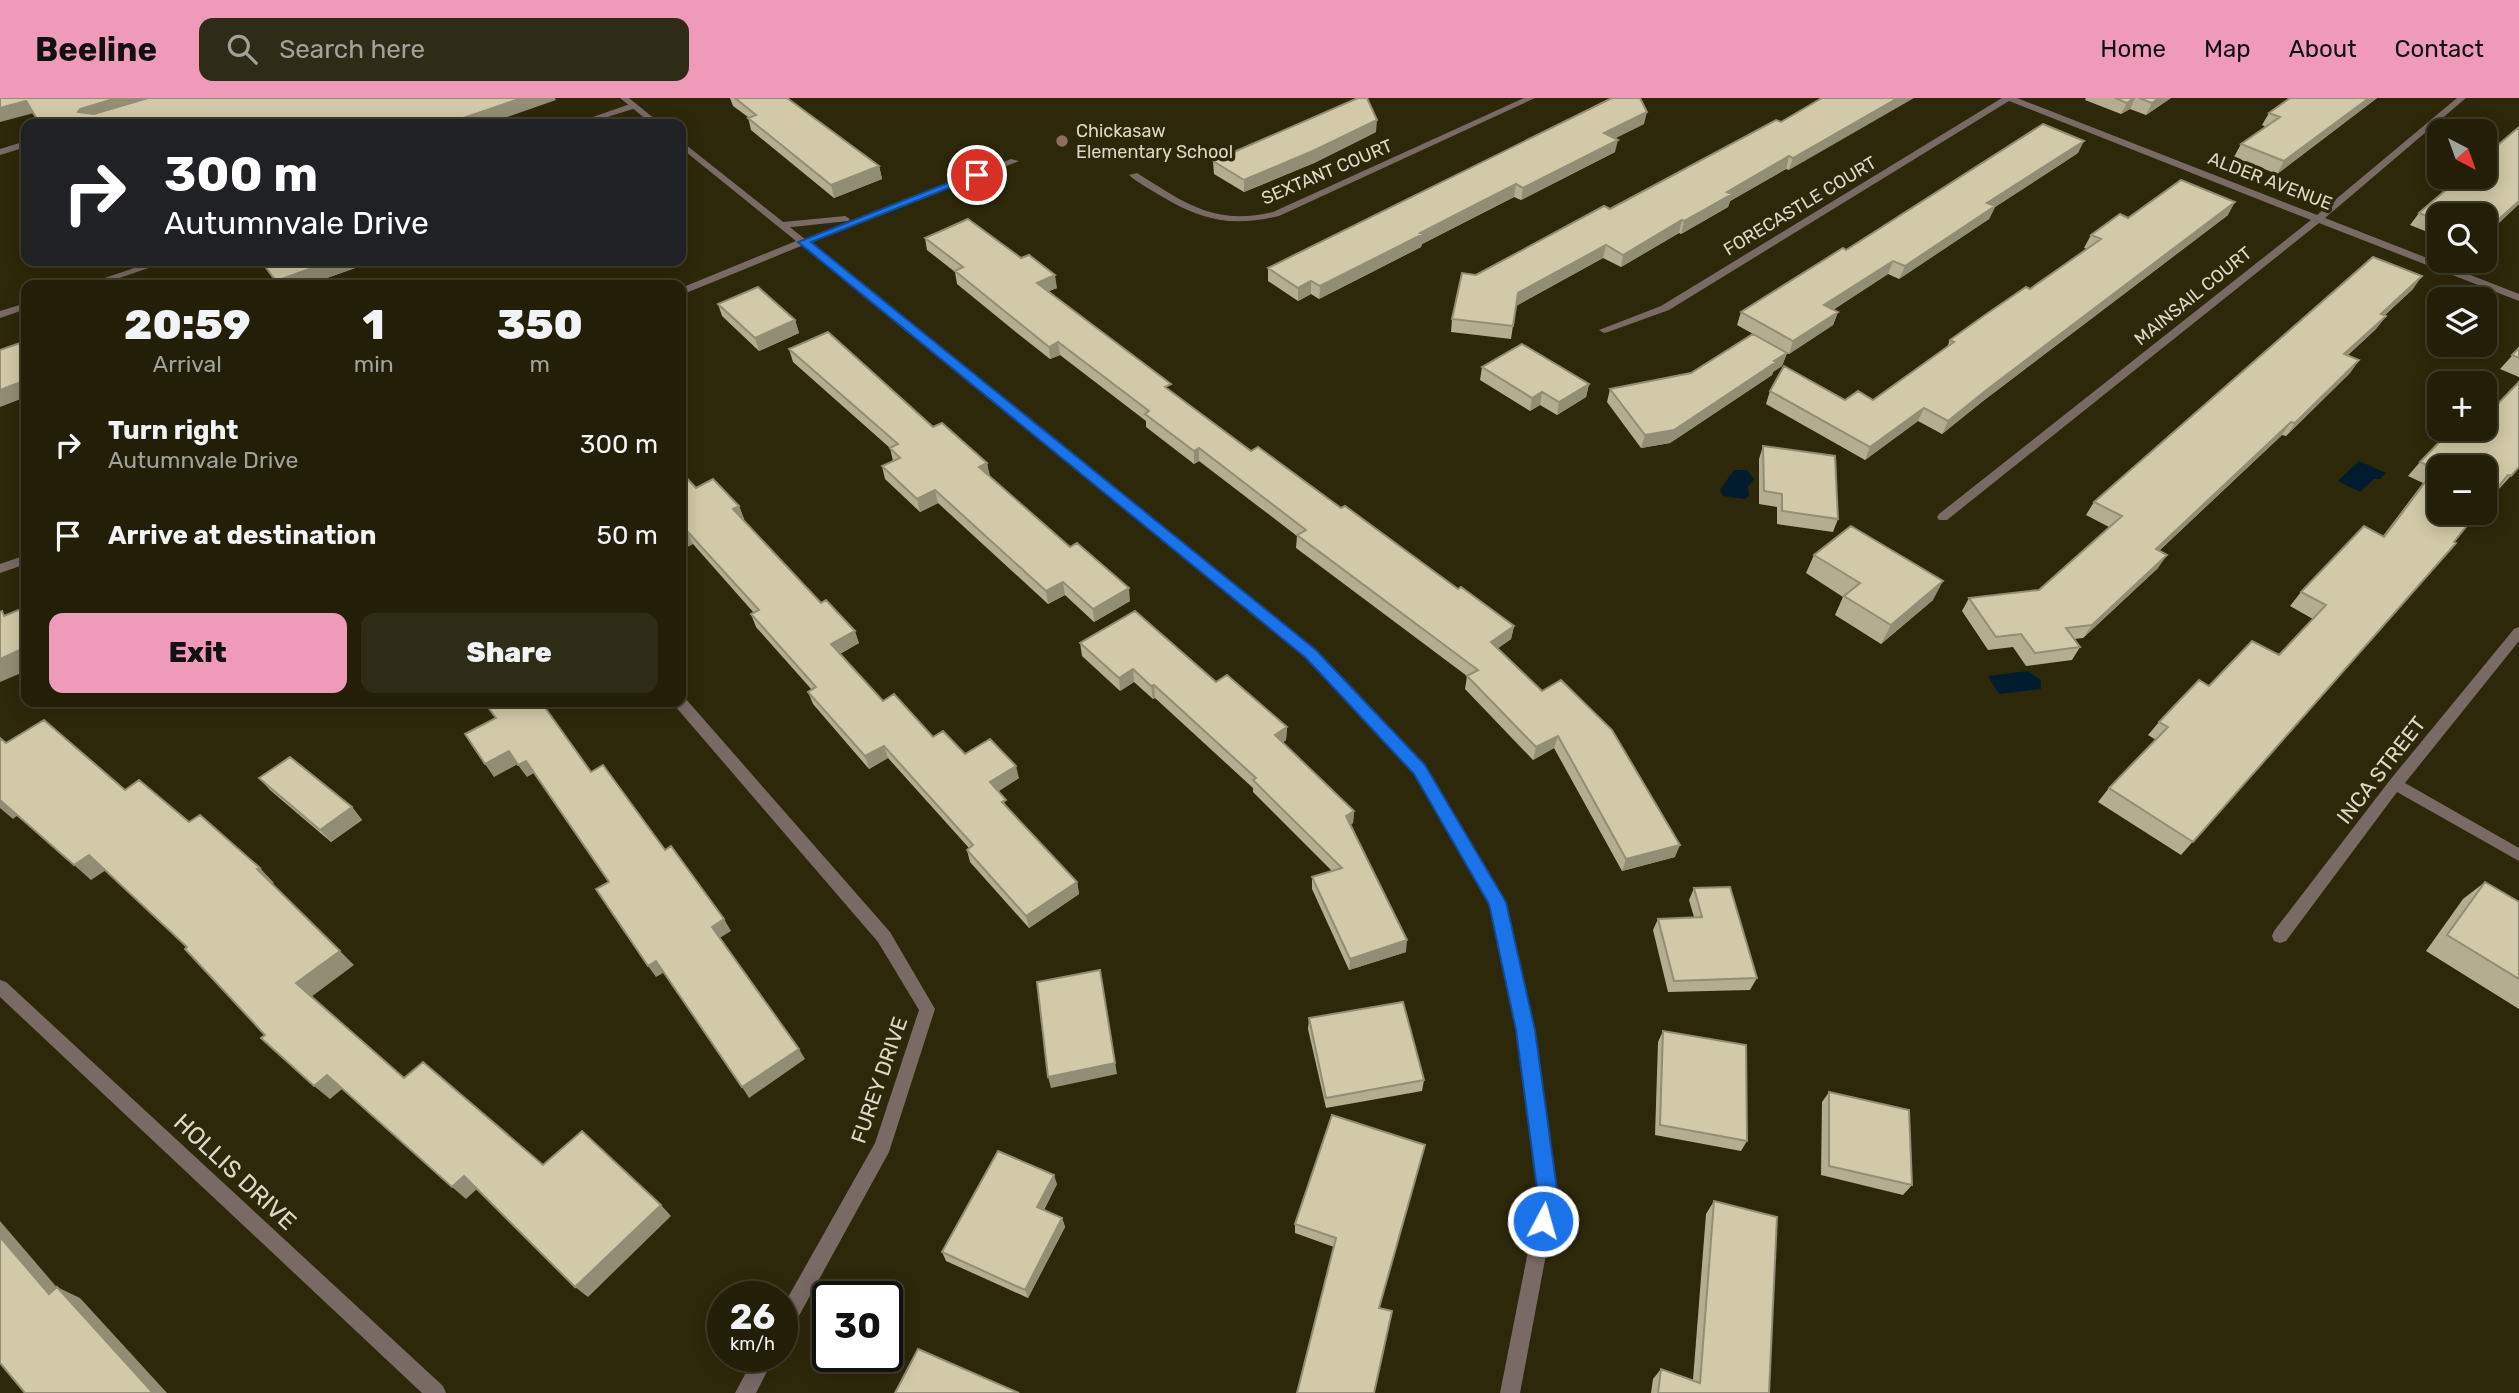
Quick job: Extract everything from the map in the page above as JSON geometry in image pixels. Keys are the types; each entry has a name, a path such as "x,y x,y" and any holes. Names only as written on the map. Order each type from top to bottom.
{"street":[{"path":"624,98 650,119"},
{"name":"SEXTANT COURT","path":"1134,175 1178,202 1208,216 1243,221 1276,214 1531,98"},
{"name":"ALDER AVENUE","path":"2008,98 2519,298"},
{"name":"FORECASTLE COURT","path":"1604,330 1665,308 2008,98"},
{"name":"MAINSAIL COURT","path":"1943,517 2318,219 2462,98"},
{"path":"593,119 633,106"},
{"path":"0,152 21,146"},
{"path":"686,148 1311,654 1420,769 1497,902 1525,1030 1548,1196 1510,1393"},
{"path":"686,290 881,211 1014,161"},
{"path":"783,225 841,220 881,211"},
{"path":"105,280 148,266"},
{"path":"0,315 21,308"},
{"path":"0,569 21,561"},
{"name":"INCA STREET","path":"2280,936 2395,785 2519,632"},
{"name":"FUREY DRIVE","path":"684,707 884,937 927,1010 883,1146 798,1298"},
{"path":"2395,785 2519,855"},
{"name":"HOLLIS DRIVE","path":"0,987 436,1393"},
{"path":"746,1393 757,1372"}],"water":[{"path":"2359,461 2386,473 2380,479 2374,479 2360,492 2338,481"},
{"path":"1734,470 1747,470 1754,479 1748,487 1749,496 1745,499 1723,496 1720,490"},
{"path":"2028,671 2041,680 2041,689 1999,694 1988,676"}],"building":[{"path":"0,98 117,98 80,109 78,112 94,114 148,98 522,98 461,119 37,119 26,101 0,108"},
{"path":"735,98 787,98 879,166 831,185 748,118 756,115"},
{"path":"1358,98 1367,98 1377,120 1315,150 1244,180 1213,161"},
{"path":"1612,98 1640,98 1647,112 1604,133 1618,140 1523,188 1516,184 1320,286 1311,281 1298,288 1268,268"},
{"path":"1822,98 1898,98 1793,158 1789,156 1727,192 1732,194 1623,255 1606,245 1518,293 1513,326 1452,319 1462,273 1476,275 1604,206 1610,209 1776,120 1781,122"},
{"path":"2115,98 2134,98 2127,103"},
{"path":"2139,98 2159,98 2152,103"},
{"path":"2290,98 2369,98 2284,161 2241,144 2280,117 2269,113"},
{"path":"2043,124 2084,141 1987,203 1995,206 1905,266 1893,261 1824,305 1838,312 1793,341 1741,312 1843,248 1846,250"},
{"path":"2519,127 2519,201 2497,221 2497,203 2431,203 2447,189 2497,189 2497,146"},
{"path":"2181,180 2235,202 1948,421 1924,408 1870,447 1770,391 1784,366 1845,400 1858,391 1873,400 1954,342 1950,340 1985,315 2026,287 2030,289 2101,239 2091,235 2120,214 2128,218"},
{"path":"2427,206 2427,216 2419,213"},
{"path":"968,219 1021,258 1029,255 1055,275 1037,283 1171,384 1165,387 1251,451 1258,447 1341,508 1345,506 1458,589 1461,587 1514,626 1491,642 1542,691 1561,680 1612,730 1680,845 1626,859 1558,736 1536,747 1467,676 1478,670 1297,535 1306,530 1199,448 1194,451 1145,414 1149,411 1058,342 1049,347 955,271 963,267 925,238"},
{"path":"2373,257 2422,276 2381,314 2386,316 2344,354 2359,360 2295,423 2291,422 2156,549 2167,555 2092,625 2066,628 2080,647 2035,653 2021,634 1996,637 1969,598 2039,590 2122,516 2094,502"},
{"path":"265,266 318,266 279,280 275,280"},
{"path":"758,287 795,320 755,338 718,304"},
{"path":"828,332 933,427 942,423 987,463 979,467 1070,547 1077,543 1129,588 1093,609 1063,582 1046,591 935,490 917,499 882,466 900,458 890,448 898,444 789,349"},
{"path":"1753,334 1787,353 1674,430 1645,435 1610,389 1691,373"},
{"path":"21,343 21,382 0,390 0,350"},
{"path":"1522,344 1589,384 1559,402 1542,392 1532,398 1482,367"},
{"path":"2519,348 2519,358 2512,355"},
{"path":"2519,382 2519,467 2497,488 2497,455 2427,455 2427,465 2420,462 2440,441 2497,441 2497,405"},
{"path":"1763,446 1835,456 1838,519 1782,511 1782,494 1764,491"},
{"path":"686,477 696,488 713,479 739,506 733,509 821,603 826,600 855,631 831,644 883,701 894,694 933,737 943,731 965,754 990,739 1016,766 990,782 1006,800 1002,802 1077,882 1026,916 967,850 973,845 884,746 865,756 808,692 816,687 751,614 759,610 687,531"},
{"path":"2427,480 2427,525 2467,525 2454,542 2456,543 2193,842 2109,788 2168,727 2159,722 2199,680 2209,686 2252,641 2279,655 2326,605 2301,592 2364,526 2384,537"},
{"path":"1851,526 1943,581 1891,625 1844,596 1860,583 1814,555"},
{"path":"21,609 21,649 0,659 0,612 2,611 4,616"},
{"path":"1135,611 1216,682 1227,675 1287,727 1275,735 1354,811 1346,816 1407,940 1350,959 1312,877 1342,868 1253,780 1256,778 1154,685 1151,686 1133,669 1119,678 1080,643"},
{"path":"488,707 545,707 591,772 603,765 665,850 671,846 724,919 712,927 799,1049 742,1087 656,961 648,966 596,889 609,882 526,761 518,765 509,751 485,764 465,734 496,718"},
{"path":"44,720 125,790 139,780 189,822 200,815 260,868 257,869 340,951 296,983 404,1078 423,1062 543,1165 582,1131 661,1205 575,1287 464,1176 452,1187 327,1075 314,1086 261,1038 265,1035 185,949 187,947 89,855 74,865 0,800 0,738 6,743"},
{"path":"290,757 352,807 320,830 259,778"},
{"path":"2485,882 2519,902 2519,979 2447,935"},
{"path":"1730,887 1757,978 1674,981 1658,919 1702,917 1694,888"},
{"path":"1100,970 1115,1063 1048,1077 1037,982"},
{"path":"1403,1002 1424,1080 1326,1098 1309,1018"},
{"path":"1663,1031 1746,1045 1747,1141 1660,1125"},
{"path":"1829,1092 1909,1110 1912,1185 1829,1166"},
{"path":"1332,1115 1425,1145 1379,1308 1392,1311 1374,1393 1297,1393 1336,1238 1295,1224"},
{"path":"998,1151 1054,1175 1037,1207 1062,1218 1025,1290 942,1252"},
{"path":"1714,1201 1777,1217 1769,1393 1658,1393 1661,1369 1700,1383"},
{"path":"0,1237 49,1294 57,1287 153,1393 25,1393 0,1363"},
{"path":"918,1349 1019,1393 895,1393"}],"place":[{"name":"Chickasaw Elementary School","path":"1062,141"}],"route":[{"path":"977,175 803,242 1311,654 1420,769 1497,902 1525,1030 1548,1196 1543,1221"}]}
